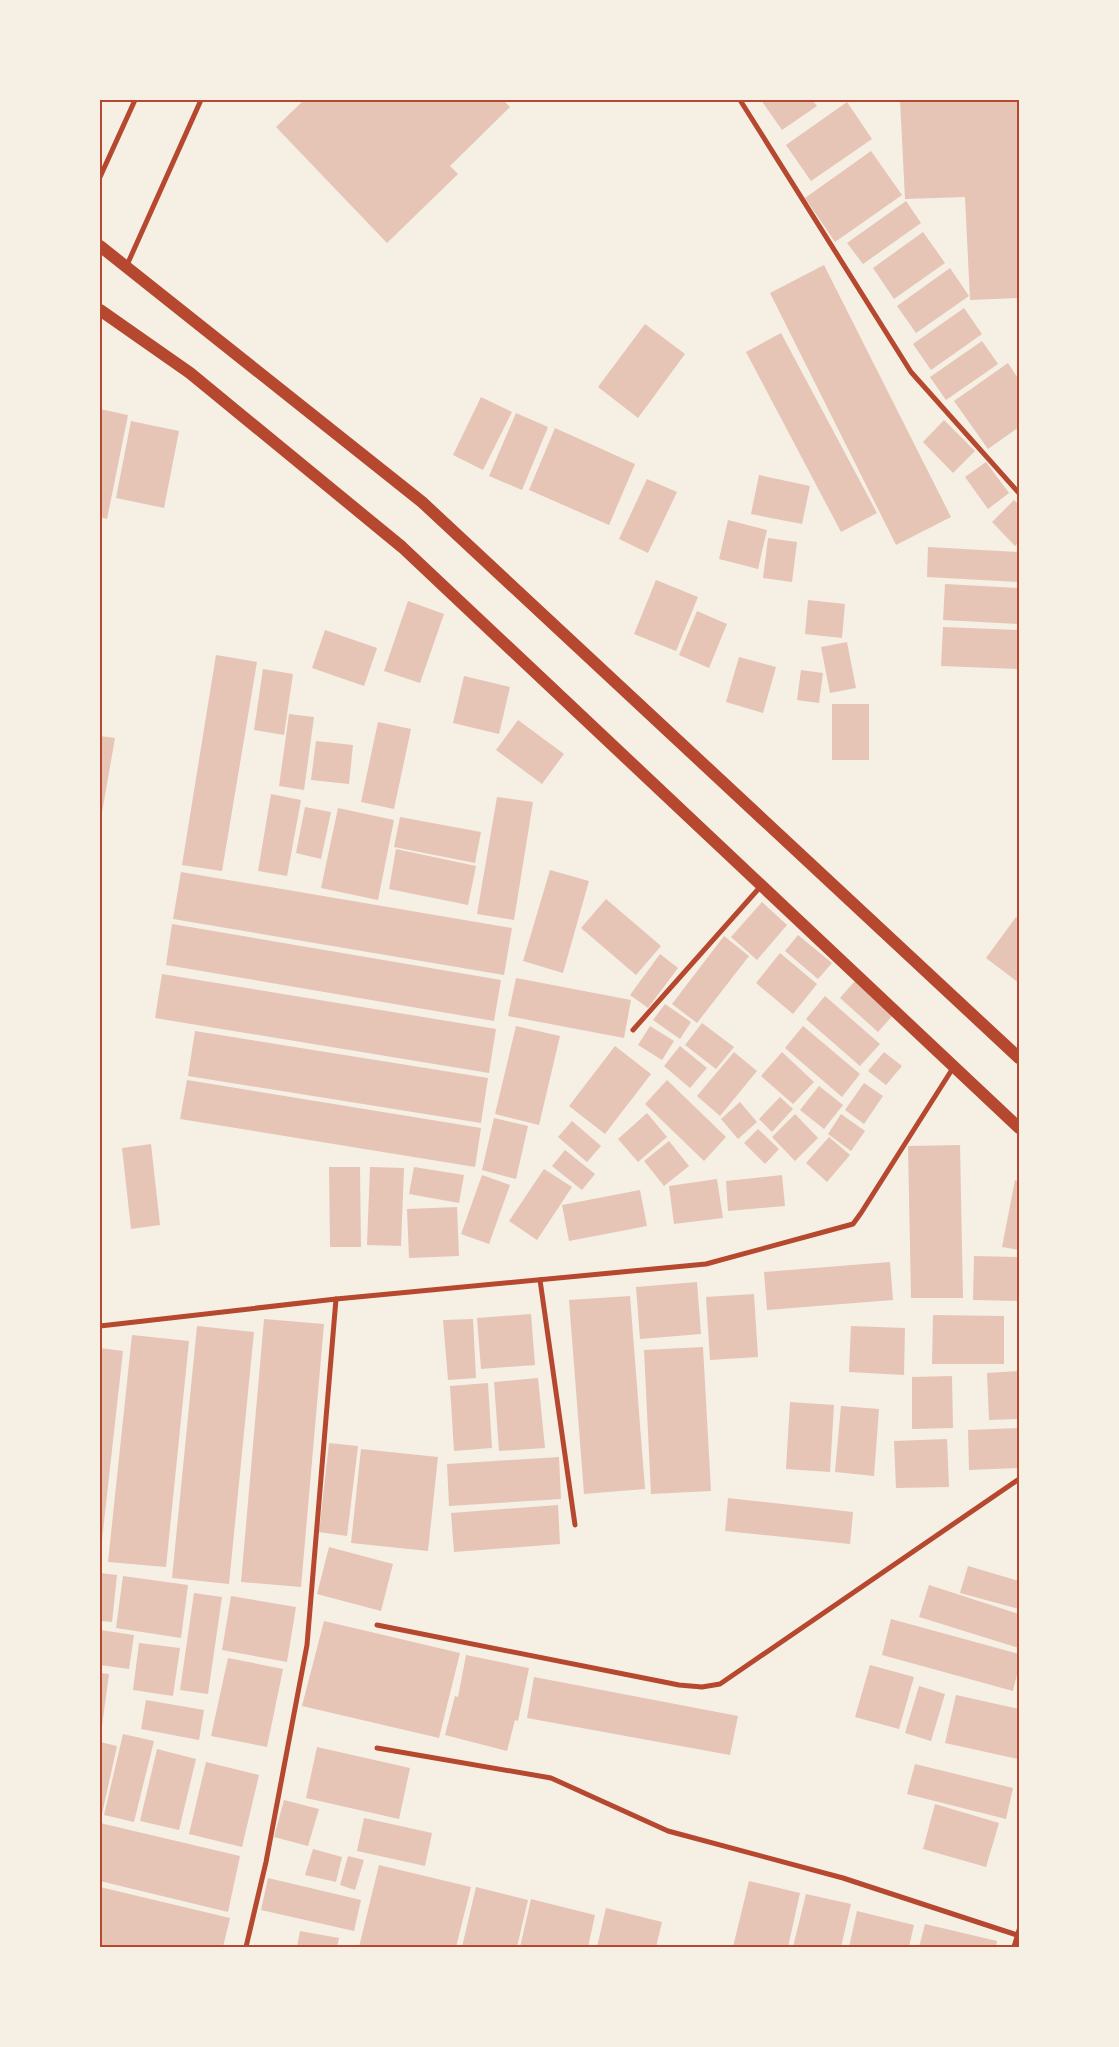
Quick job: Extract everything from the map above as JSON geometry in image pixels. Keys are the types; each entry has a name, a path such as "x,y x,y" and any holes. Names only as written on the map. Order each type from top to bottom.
{"main road":[{"path":"100,246 127,265 422,502 1019,1058"},
{"path":"100,310 190,373 402,548 1019,1128"}],"street":[{"path":"100,177 135,100"},
{"path":"127,265 201,100"},
{"path":"740,100 911,372 1019,493"},
{"path":"633,1030 761,886"},
{"path":"100,1326 336,1299 706,1264 853,1224 954,1066"},
{"path":"540,1280 575,1525"},
{"path":"246,1947 266,1862 307,1644 336,1299"},
{"path":"378,1625 679,1685 713,1686 720,1684 811,1624 1019,1479"},
{"path":"377,1748 551,1778 668,1831 843,1878 1018,1933 1014,1947"}],"building":[{"path":"304,100 503,100 510,107 450,166 458,174 387,243 276,127"},
{"path":"761,100 812,100 817,106 782,130"},
{"path":"900,100 1019,100 1019,298 970,300 965,197 905,199"},
{"path":"847,102 872,139 811,181 786,145"},
{"path":"871,151 902,195 835,242 805,198"},
{"path":"906,201 921,223 863,264 847,243"},
{"path":"923,232 945,263 894,299 873,268"},
{"path":"824,265 951,517 896,545 770,293"},
{"path":"950,268 969,296 916,333 897,306"},
{"path":"964,308 982,334 931,370 913,344"},
{"path":"645,324 685,354 638,418 598,387"},
{"path":"781,333 877,513 841,532 746,352"},
{"path":"982,341 998,364 946,400 930,377"},
{"path":"1008,363 1019,380 1019,427 988,449 954,401"},
{"path":"481,397 512,412 483,470 453,455"},
{"path":"100,409 128,415 107,519 100,517"},
{"path":"516,413 548,427 522,490 489,476"},
{"path":"944,420 975,451 953,473 923,442"},
{"path":"131,421 179,431 164,508 116,498"},
{"path":"555,428 635,464 609,525 529,490"},
{"path":"986,462 1009,493 988,509 965,477"},
{"path":"759,475 810,486 802,524 751,514"},
{"path":"647,479 677,492 648,553 619,539"},
{"path":"1014,500 1019,505 1019,542 1015,546 992,522"},
{"path":"728,520 767,530 758,569 719,559"},
{"path":"768,538 797,542 792,582 763,578"},
{"path":"928,547 1019,552 1019,582 927,577"},
{"path":"656,580 698,597 676,651 634,634"},
{"path":"945,584 1019,588 1019,624 943,620"},
{"path":"808,600 845,604 842,638 805,634"},
{"path":"408,601 444,614 420,683 384,671"},
{"path":"697,611 727,624 709,668 679,655"},
{"path":"943,627 1019,630 1019,669 941,666"},
{"path":"325,630 377,648 364,686 312,668"},
{"path":"847,642 856,688 830,693 821,647"},
{"path":"216,655 257,662 222,871 182,865"},
{"path":"739,657 776,667 763,713 726,702"},
{"path":"263,669 293,674 284,735 254,730"},
{"path":"801,670 823,673 819,703 797,700"},
{"path":"464,676 510,687 499,734 453,723"},
{"path":"832,704 869,704 869,760 832,760"},
{"path":"289,714 314,717 304,790 279,786"},
{"path":"518,720 564,754 542,784 496,750"},
{"path":"378,722 411,729 394,809 361,802"},
{"path":"100,736 115,738 101,818 100,818"},
{"path":"316,741 353,745 349,784 311,780"},
{"path":"271,794 301,800 287,876 258,871"},
{"path":"497,797 533,802 514,920 477,914"},
{"path":"305,807 331,812 321,859 296,853"},
{"path":"338,808 394,820 378,900 321,888"},
{"path":"400,817 481,832 475,863 394,847"},
{"path":"396,849 476,866 468,905 389,889"},
{"path":"550,870 589,881 563,973 523,961"},
{"path":"181,872 512,928 504,975 173,919"},
{"path":"606,899 661,946 636,975 581,928"},
{"path":"762,902 787,925 757,960 731,937"},
{"path":"1016,917 1019,919 1019,983 986,958"},
{"path":"172,924 501,980 494,1021 166,965"},
{"path":"798,935 832,963 818,979 785,951"},
{"path":"724,936 749,956 697,1023 672,1004"},
{"path":"780,953 817,984 793,1014 756,983"},
{"path":"660,954 678,968 648,1008 630,995"},
{"path":"162,974 496,1029 489,1073 155,1018"},
{"path":"516,978 631,1000 624,1038 508,1016"},
{"path":"855,981 893,1015 878,1032 840,998"},
{"path":"825,996 880,1044 860,1066 806,1019"},
{"path":"665,1004 691,1022 680,1039 653,1020"},
{"path":"702,1023 734,1047 716,1069 685,1045"},
{"path":"516,1026 560,1036 539,1125 495,1114"},
{"path":"650,1026 674,1041 662,1060 638,1045"},
{"path":"803,1026 860,1074 842,1097 785,1048"},
{"path":"195,1031 488,1078 481,1123 188,1076"},
{"path":"615,1046 651,1074 605,1134 569,1106"},
{"path":"680,1046 707,1068 690,1088 664,1066"},
{"path":"734,1052 757,1071 720,1116 697,1096"},
{"path":"782,1052 814,1082 793,1104 761,1076"},
{"path":"884,1052 902,1066 886,1085 868,1071"},
{"path":"187,1080 481,1128 475,1167 180,1119"},
{"path":"667,1080 726,1137 704,1161 645,1104"},
{"path":"864,1083 883,1096 864,1124 845,1110"},
{"path":"819,1086 843,1105 824,1129 800,1110"},
{"path":"780,1097 793,1109 772,1132 759,1119"},
{"path":"740,1102 757,1122 738,1139 721,1119"},
{"path":"647,1113 667,1137 638,1162 618,1139"},
{"path":"795,1114 818,1138 795,1161 772,1137"},
{"path":"841,1114 865,1131 851,1151 828,1134"},
{"path":"494,1118 528,1126 516,1179 482,1170"},
{"path":"572,1121 601,1146 587,1162 558,1137"},
{"path":"758,1129 779,1149 765,1164 744,1143"},
{"path":"829,1137 850,1155 827,1182 806,1163"},
{"path":"669,1141 689,1166 664,1186 644,1161"},
{"path":"151,1144 160,1225 131,1229 122,1148"},
{"path":"960,1145 963,1298 911,1298 908,1146"},
{"path":"565,1150 595,1174 582,1190 552,1166"},
{"path":"329,1167 360,1167 361,1247 330,1247"},
{"path":"370,1167 404,1168 401,1246 367,1245"},
{"path":"414,1167 464,1175 459,1203 409,1194"},
{"path":"544,1169 572,1187 537,1240 509,1221"},
{"path":"482,1175 510,1185 489,1244 461,1234"},
{"path":"782,1175 785,1206 728,1211 726,1181"},
{"path":"717,1179 723,1218 674,1224 669,1186"},
{"path":"1015,1180 1019,1182 1019,1250 1002,1247"},
{"path":"640,1190 647,1226 569,1241 562,1205"},
{"path":"457,1207 459,1256 409,1258 407,1209"},
{"path":"974,1256 1019,1257 1019,1301 973,1300"},
{"path":"890,1262 893,1300 767,1310 764,1272"},
{"path":"697,1282 701,1334 640,1339 636,1287"},
{"path":"754,1294 758,1357 710,1360 706,1297"},
{"path":"630,1296 645,1489 584,1494 569,1300"},
{"path":"531,1314 535,1365 481,1369 477,1318"},
{"path":"933,1315 1004,1316 1004,1364 932,1364"},
{"path":"264,1319 324,1324 301,1587 241,1582"},
{"path":"473,1319 476,1378 448,1380 443,1320"},
{"path":"197,1326 254,1332 229,1584 172,1578"},
{"path":"851,1326 905,1328 904,1375 849,1372"},
{"path":"132,1335 189,1341 166,1567 108,1562"},
{"path":"703,1347 711,1491 651,1494 644,1350"},
{"path":"100,1348 123,1351 101,1549 100,1549"},
{"path":"1019,1371 1019,1419 989,1420 987,1373"},
{"path":"952,1376 953,1428 912,1429 912,1377"},
{"path":"538,1378 545,1448 499,1451 494,1382"},
{"path":"488,1383 492,1448 454,1451 450,1386"},
{"path":"790,1402 834,1405 830,1472 786,1469"},
{"path":"841,1406 879,1409 874,1476 835,1472"},
{"path":"1019,1428 1019,1468 969,1470 968,1430"},
{"path":"947,1439 949,1487 896,1488 894,1441"},
{"path":"329,1443 358,1446 347,1536 319,1532"},
{"path":"361,1449 438,1457 428,1551 351,1543"},
{"path":"559,1457 561,1499 449,1506 447,1464"},
{"path":"728,1498 853,1512 850,1544 725,1531"},
{"path":"558,1505 560,1544 454,1552 451,1513"},
{"path":"329,1547 393,1564 381,1611 317,1594"},
{"path":"968,1566 1019,1581 1019,1609 960,1593"},
{"path":"100,1573 117,1575 112,1622 100,1621"},
{"path":"123,1576 188,1585 181,1638 116,1628"},
{"path":"929,1585 1019,1614 1019,1648 919,1617"},
{"path":"194,1593 222,1597 208,1694 180,1690"},
{"path":"231,1596 296,1607 287,1662 222,1650"},
{"path":"891,1619 1019,1654 1019,1666 1013,1691 882,1655"},
{"path":"324,1621 460,1653 439,1738 302,1706"},
{"path":"100,1630 134,1635 129,1669 100,1665"},
{"path":"139,1643 180,1648 173,1696 133,1690"},
{"path":"466,1655 529,1668 518,1721 515,1720 507,1751 445,1735 455,1696 458,1697"},
{"path":"228,1658 283,1669 267,1747 211,1736"},
{"path":"870,1665 914,1677 899,1729 855,1717"},
{"path":"100,1673 109,1674 102,1726 100,1726"},
{"path":"534,1677 738,1716 730,1755 527,1718"},
{"path":"919,1686 945,1694 931,1741 905,1733"},
{"path":"956,1695 1019,1709 1018,1759 945,1743"},
{"path":"146,1700 204,1710 199,1740 141,1729"},
{"path":"123,1734 154,1741 134,1822 104,1815"},
{"path":"100,1742 117,1746 102,1814 100,1814"},
{"path":"317,1747 410,1768 399,1819 306,1798"},
{"path":"157,1749 196,1759 179,1830 140,1821"},
{"path":"206,1762 259,1775 242,1847 189,1834"},
{"path":"915,1764 1013,1788 1006,1819 907,1794"},
{"path":"284,1800 319,1809 308,1846 274,1837"},
{"path":"935,1804 999,1823 986,1867 923,1849"},
{"path":"364,1818 432,1833 425,1866 357,1851"},
{"path":"100,1823 240,1856 228,1912 100,1881"},
{"path":"313,1849 342,1857 336,1882 305,1875"},
{"path":"348,1856 364,1860 355,1890 340,1885"},
{"path":"379,1865 471,1887 456,1947 359,1947"},
{"path":"268,1878 361,1900 354,1931 261,1910"},
{"path":"749,1881 800,1893 788,1947 733,1947"},
{"path":"100,1887 230,1918 223,1947 100,1947"},
{"path":"476,1887 528,1900 517,1947 462,1947"},
{"path":"806,1894 851,1904 841,1947 793,1947"},
{"path":"531,1899 595,1915 588,1947 520,1947"},
{"path":"606,1908 662,1922 656,1947 597,1947"},
{"path":"857,1911 914,1925 909,1947 849,1947"},
{"path":"925,1924 997,1941 996,1947 919,1947"},
{"path":"300,1931 339,1938 337,1947 297,1947"}]}
